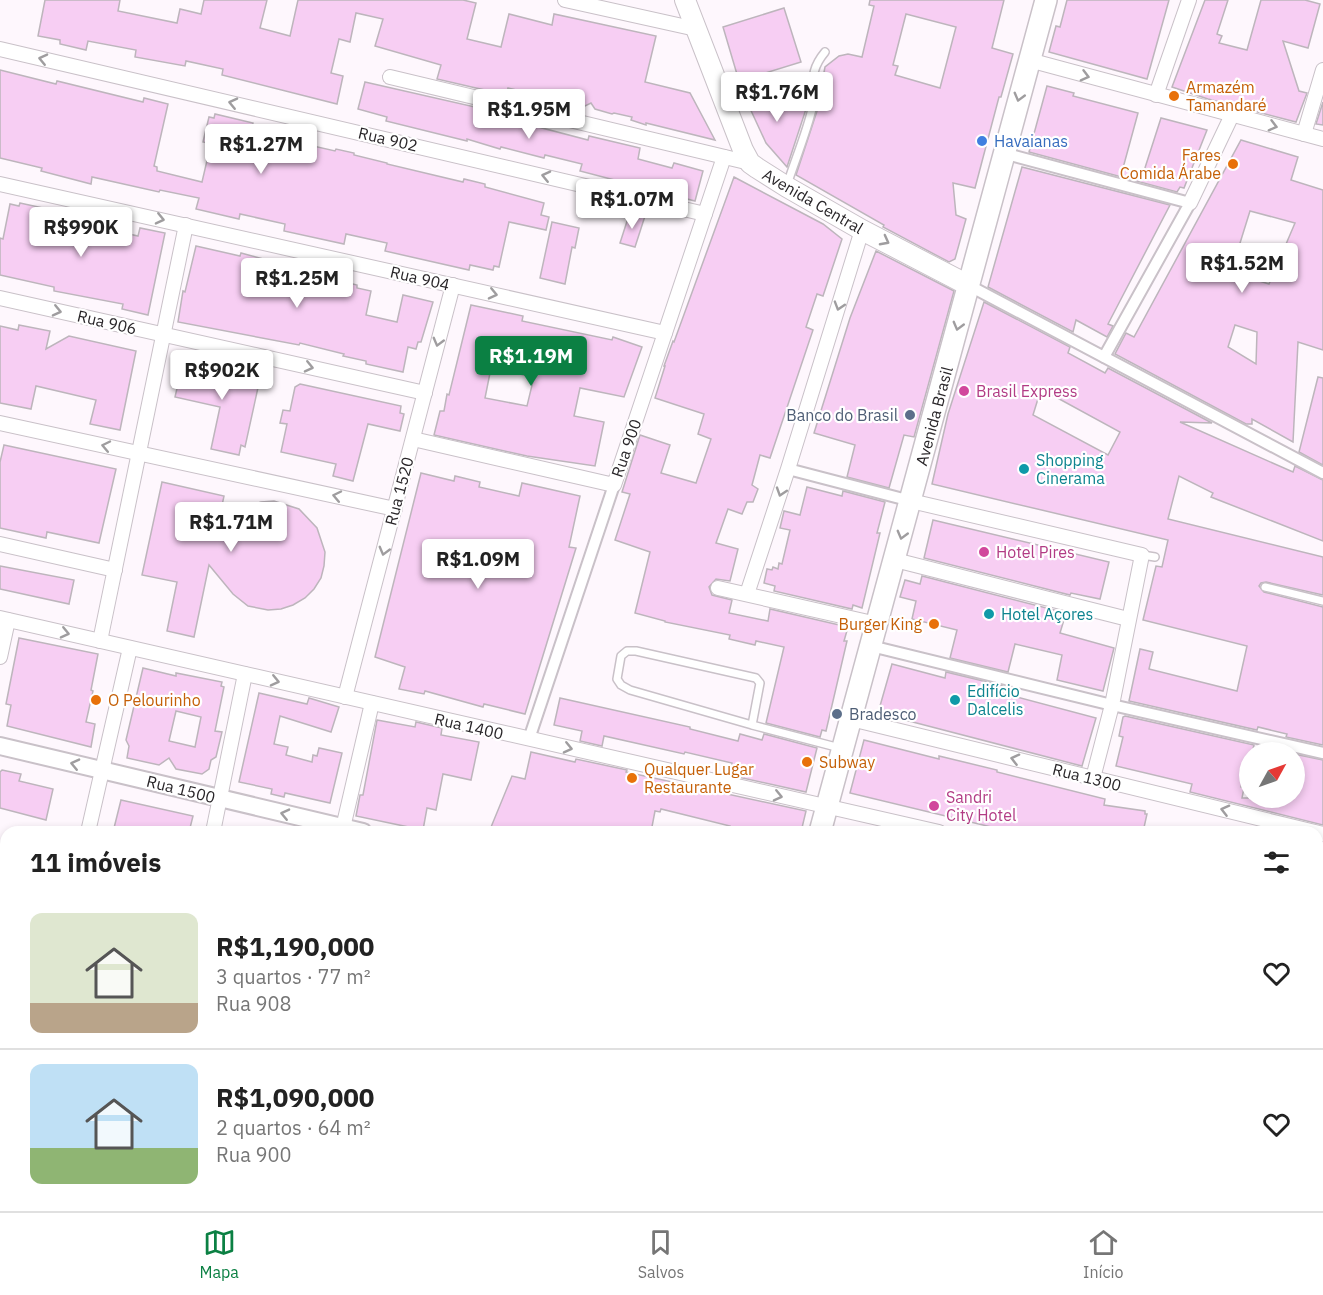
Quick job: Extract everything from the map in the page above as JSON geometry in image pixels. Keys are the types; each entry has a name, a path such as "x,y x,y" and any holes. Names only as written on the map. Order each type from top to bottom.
{"main road":[{"name":"Avenida Central","path":"685,0 750,163 862,230 968,285"},
{"name":"Avenida Brasil","path":"822,826 1046,0"}],"street":[{"path":"566,0 696,29"},
{"path":"1156,95 1189,0"},
{"name":"Rua 902","path":"0,49 705,214"},
{"path":"1029,60 1323,139"},
{"path":"1304,134 1323,70"},
{"path":"390,77 750,163"},
{"path":"1104,357 1190,203 1232,115"},
{"path":"1003,153 1190,203"},
{"name":"Rua 900","path":"529,739 724,156"},
{"name":"Rua 904","path":"0,184 665,333"},
{"path":"100,641 186,225"},
{"path":"747,594 862,230"},
{"name":"Rua 1520","path":"345,697 453,285"},
{"path":"968,285 1323,473"},
{"name":"Rua 906","path":"0,298 425,393"},
{"path":"0,423 394,508"},
{"path":"413,439 614,485"},
{"path":"788,469 911,501 1149,556 1128,619 1112,705 1093,778"},
{"path":"0,544 115,570"},
{"path":"895,560 1128,619"},
{"path":"718,588 878,624"},
{"path":"0,657 4,619"},
{"name":"Rua 1400","path":"4,619 912,826"},
{"path":"871,646 1112,705 1323,753"},
{"path":"89,826 130,648"},
{"path":"214,826 245,674"},
{"path":"344,826 372,703"},
{"name":"Rua 1300","path":"851,719 1290,826"},
{"name":"Rua 1500","path":"0,746 328,826"}],"lane":[{"path":"787,187 812,108 812,87 816,63 825,52"},
{"path":"1265,587 1323,601"},
{"path":"752,725 760,683 756,678 636,651 627,651 621,656 617,679 621,685 630,690 752,725 843,748"}],"building":[{"path":"45,0 120,0 118,11 177,23 180,9 201,14 204,0 267,0 260,28 290,36 298,0 463,0 476,3 467,39 501,47 509,14 552,25 554,14 656,36 645,82 690,93 715,140 646,123 646,125 631,120 632,117 595,109 591,103 585,106 508,88 507,91 503,90 502,94 437,79 441,65 375,46 383,19 356,13 350,42 339,39 331,73 343,76 337,104 222,75 223,69 186,61 185,66 135,57 136,50 88,41 86,50 60,44 60,40 38,36"},
{"path":"870,0 1004,0 992,48 1013,54 975,188 953,183 956,215 966,219 955,259 949,262 883,227 884,225 796,175 818,108 821,109 820,93 825,67 839,56 848,54 862,57 874,6 869,5","holes":["906,14 956,27 940,88 895,75 898,66 893,65"]},
{"path":"1067,0 1169,0 1147,79 1049,52 1056,26 1060,27"},
{"path":"1205,0 1228,0 1217,34 1222,36 1219,43 1247,50 1261,0 1305,0 1320,4 1308,48 1283,41 1299,91 1307,93 1296,122 1172,87"},
{"path":"784,8 801,62 739,81 723,27"},
{"path":"0,70 143,102 144,98 168,104 154,166 157,167 157,171 202,182 209,152 206,151 208,143 203,142 209,117 214,118 215,114 253,123 252,127 257,128 256,130 292,138 291,141 354,153 354,155 387,164 463,182 464,179 485,184 485,187 544,203 541,215 549,217 546,230 509,222 499,267 494,266 493,270 470,265 469,270 385,251 387,243 346,234 344,244 284,231 285,224 240,214 239,219 196,209 199,198 160,190 159,192 92,177 91,184 41,171 42,168 0,158"},
{"path":"365,82 497,112 496,116 588,140 589,136 640,148 638,159 672,168 674,163 703,171 695,201 580,171 582,164 545,155 544,158 501,147 500,149 467,139 467,141 386,121 387,117 358,109"},
{"path":"1047,86 1074,93 1073,96 1138,113 1123,168 1143,174 1161,118 1207,130 1184,188 1180,187 1177,192 1029,152"},
{"path":"742,91 807,106 787,167 766,143"},
{"path":"1323,102 1323,125 1316,124"},
{"path":"1241,140 1298,157 1291,180 1323,190 1323,350 1298,342 1293,442 1252,419 1252,424 1246,424 1115,354 1126,333 1134,337","holes":["1250,211 1295,223 1269,284 1231,272","1235,325 1257,332 1256,364 1228,347"]},
{"path":"1022,167 1170,205 1108,324 1113,326 1107,337 1076,320 1073,332 988,287"},
{"path":"734,177 823,224 842,239 823,296 817,294 806,327 813,330 770,458 760,455 752,485 758,489 753,502 747,502 742,514 728,509 716,543 738,549 730,581 716,579 709,587 712,595 732,600 729,613 768,621 770,609 848,627 844,641 847,641 826,731 822,730 820,737 766,723 784,647 756,641 755,645 729,639 730,635 665,622 635,613 650,552 615,540 630,494 622,492 640,435 670,445 661,473 696,483 711,439 698,434 704,414 655,398 664,366"},
{"path":"20,203 43,208 42,211 51,213 50,216 138,236 140,228 165,233 148,315 122,309 123,304 54,291 54,287 0,275 0,238 3,239 10,204 19,206"},
{"path":"630,212 645,216 635,247 620,243"},
{"path":"552,222 579,228 575,248 572,247 565,284 540,278"},
{"path":"196,246 263,259 280,277 284,261 314,267 313,274 357,285 357,288 371,291 366,315 397,322 403,295 433,302 421,342 418,342 416,349 408,347 403,372 366,364 366,361 343,356 344,354 300,343 299,345 178,322 183,291 185,292"},
{"path":"876,251 954,291 914,437 904,435 889,488 847,477 855,445 814,433 850,318"},
{"path":"984,302 1070,347 1068,353 1105,373 1108,368 1212,423 1180,422 1293,472 1295,466 1323,480 1323,541 1211,497 1213,493 1179,476 1168,519 1323,557 1323,595 1266,582 1259,586 1264,592 1323,607 1323,745 1286,737 1287,734 1258,727 1257,730 1129,701 1140,649 1153,652 1149,669 1237,691 1247,646 1143,620 1156,566 1162,567 1168,540 932,484 948,414","holes":["1041,389 1120,432 1108,455 1033,415"]},
{"path":"471,305 523,316 522,321 612,340 613,337 642,347 624,397 580,388 574,416 604,422 595,466 527,456 434,435 440,411 444,411 447,394 449,395","holes":["491,368 534,377 527,406 485,398"]},
{"path":"19,325 50,331 46,349 69,336 136,351 120,430 90,424 96,400 36,386 31,409 0,403 0,326 18,330"},
{"path":"185,361 227,371 228,367 256,373 254,383 259,383 245,447 241,445 239,455 211,449 220,407 175,397"},
{"path":"1318,377 1323,378 1323,465 1299,452"},
{"path":"300,384 401,406 400,413 404,414 400,431 368,424 353,481 333,476 336,464 281,452 287,424 280,423 283,410 290,411 295,387"},
{"path":"4,445 116,469 99,543 47,532 46,538 0,528 0,462"},
{"path":"421,473 454,481 455,476 480,482 479,487 519,496 522,483 580,496 569,547 576,548 525,714 484,704 483,707 425,691 424,694 399,689 405,667 375,657"},
{"path":"162,482 224,496 218,524 249,506 261,502 274,501 299,509 317,528 325,552 321,578 314,589 305,598 281,609 268,610 248,606 233,594 209,565 194,637 167,631 177,582 142,575"},
{"path":"807,487 842,496 843,491 885,502 862,608 853,605 852,609 774,591 775,586 764,583 767,569 772,570 773,567 778,569 779,563 782,564 790,530 780,528 784,511 800,515"},
{"name":"Hotel Pires","path":"933,520 1109,562 1100,599 1071,593 1070,595 924,558"},
{"path":"0,566 74,580 69,604 0,589"},
{"name":"Hotel Açores","path":"922,576 1066,613 1060,633 1114,648 1103,691 1057,680 1062,655 1015,644 1008,672 950,658 957,630 912,619 916,601 900,597 905,580 920,584"},
{"path":"19,638 98,654 86,722 95,724 91,747 7,726 11,705 6,704"},
{"name":"Edifício Dalcelis","path":"892,664 945,678 946,672 1004,686 1002,693 1096,718 1082,766 878,713"},
{"path":"143,668 176,676 176,673 222,682 221,686 224,687 215,731 222,732 216,757 211,760 209,769 202,774 176,769 169,758 159,765 127,758 129,746 126,740","holes":["176,711 201,717 195,747 169,741"]},
{"path":"259,693 307,704 309,698 339,707 331,732 280,716 274,744 288,747 286,755 312,762 313,755 317,756 319,748 342,753 330,803 285,793 284,797 271,794 272,789 239,782"},
{"path":"560,698 690,727 690,729 738,741 740,734 762,740 764,734 817,748 806,792 729,775 732,763 685,752 684,754 604,736 602,746 580,741 582,731 554,725"},
{"path":"1123,717 1241,742 1239,804 1190,792 1192,784 1116,766 1123,737 1119,736"},
{"path":"377,720 415,727 416,722 442,728 441,735 479,742 471,780 443,774 436,810 427,808 424,826 404,826 356,816 360,795 363,795"},
{"path":"864,740 939,759 939,756 997,770 997,772 1105,799 1104,805 1145,811 1147,814 1144,826 987,826 850,793"},
{"path":"531,752 575,762 576,759 806,811 802,826 730,826 661,809 660,812 655,811 652,826 491,826 512,776 525,779"},
{"path":"1305,756 1323,760 1323,825 1254,808 1305,808"},
{"path":"2,770 21,774 19,781 53,789 46,820 0,808 0,772"},
{"path":"121,800 193,816 190,826 114,826"}],"place":[{"name":"Armazém Tamandaré","path":"1174,96"},
{"name":"Havaianas","path":"982,141"},
{"name":"Fares Comida Árabe","path":"1233,164"},
{"name":"Brasil Express","path":"964,391"},
{"name":"Banco do Brasil","path":"910,415"},
{"name":"Shopping Cinerama","path":"1024,469"},
{"name":"Hotel Pires","path":"984,552"},
{"name":"Hotel Açores","path":"989,614"},
{"name":"Burger King","path":"934,624"},
{"name":"O Pelourinho","path":"96,700"},
{"name":"Edifício Dalcelis","path":"955,700"},
{"name":"Bradesco","path":"837,714"},
{"name":"Subway","path":"807,762"},
{"name":"Qualquer Lugar Restaurante","path":"632,778"},
{"name":"Sandri City Hotel","path":"934,806"}]}
